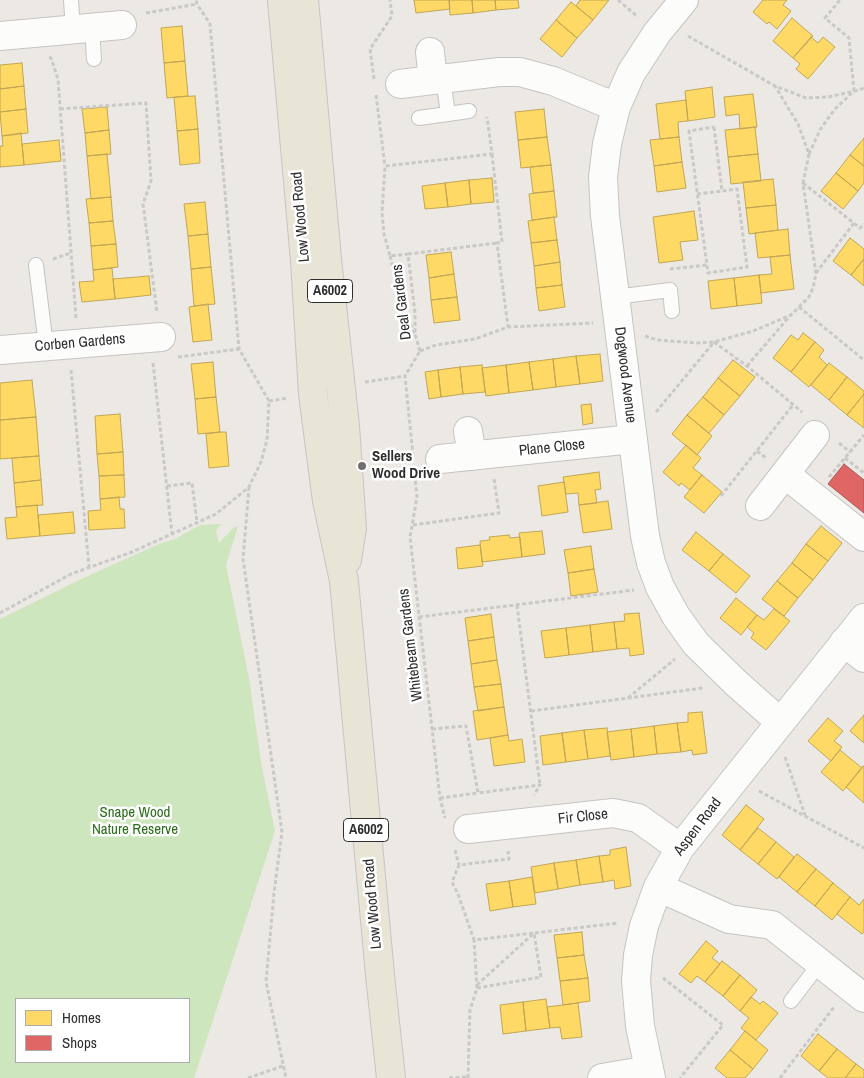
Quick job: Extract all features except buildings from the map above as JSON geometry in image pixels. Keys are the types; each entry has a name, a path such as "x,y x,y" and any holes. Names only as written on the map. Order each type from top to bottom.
{"main road":[{"name":"Low Wood Road","path":"282,0 313,394 327,501 344,581 391,1078"},
{"name":"Low Wood Road","path":"304,0 327,259 345,426 352,528 344,581"}],"street":[{"name":"Dogwood Avenue","path":"684,0 631,72 616,107 607,144 603,178 605,216 633,439 646,536 651,563 660,587 676,616 696,644 778,725"},
{"path":"0,36 122,25"},
{"path":"430,52 438,80"},
{"path":"400,84 482,74 520,72 553,81 616,107"},
{"name":"Corben Gardens","path":"0,350 64,344 162,347"},
{"path":"760,506 820,431"},
{"name":"Plane Close","path":"440,459 477,447 633,439"},
{"path":"785,474 864,537"},
{"name":"Aspen Road","path":"650,1074 640,1026 636,981 638,954 644,926 658,887 680,848 778,725 854,650 864,618"},
{"name":"Fir Close","path":"456,834 505,825 536,802 638,818 680,848"},
{"path":"658,887 729,919 772,925 857,992"},
{"path":"602,1078 650,1074"}],"lane":[{"path":"71,0 94,59"},
{"path":"438,80 448,114"},
{"path":"419,118 469,111"},
{"path":"36,265 64,344"},
{"path":"616,297 670,290 672,311"},
{"path":"791,1001 820,963"}],"path":[{"path":"840,0 825,18 849,38 854,91"},
{"path":"122,25 135,15 196,2 210,24 239,349 269,402 267,440 262,462 249,487 243,559 282,832 266,982 286,1078"},
{"path":"666,23 775,86 806,98 828,97 864,88"},
{"path":"39,33 43,56 51,58 58,80 64,344 89,567"},
{"path":"408,254 502,242 482,74"},
{"path":"775,86 798,124 809,154"},
{"path":"859,90 864,94"},
{"path":"747,366 809,297 813,288 816,274 803,183 809,154 829,116 854,91"},
{"path":"60,110 146,103 151,181 143,204 162,347 153,361 172,534"},
{"path":"697,194 722,191 737,189 748,266 708,274 688,131 714,127 722,191"},
{"name":"Deal Gardens","path":"492,154 385,166 382,213 384,234 390,256 408,254 415,313 415,334 420,352 436,346 475,339 508,327 591,323 619,327 658,340 698,343 714,342 753,331 791,315"},
{"path":"803,183 854,224 860,228 864,224"},
{"path":"816,274 854,224"},
{"path":"497,243 508,327"},
{"path":"390,256 404,314 415,334"},
{"path":"670,290 670,269 706,265"},
{"path":"799,307 864,360"},
{"path":"633,439 714,342 747,366 820,431 850,452"},
{"path":"162,347 239,349"},
{"path":"357,383 405,376 420,352"},
{"name":"Whitebeam Gardens","path":"405,376 417,497 410,537 440,798 456,834 459,865"},
{"path":"720,496 793,405"},
{"path":"813,496 864,435"},
{"path":"413,525 499,513 477,447"},
{"path":"845,458 864,474"},
{"path":"167,486 192,483 197,522"},
{"path":"0,613 71,574 132,552 216,514 249,487"},
{"path":"419,617 660,587"},
{"path":"440,798 478,794 536,802 531,711 518,605"},
{"path":"627,698 696,644"},
{"path":"531,711 736,683"},
{"path":"778,725 805,816"},
{"path":"432,729 466,726 478,794"},
{"path":"735,778 864,848"},
{"path":"449,1078 468,1077 470,1010 477,986 474,940 452,882 459,865 509,859 505,825"},
{"path":"474,940 624,923 644,926"},
{"path":"477,986 541,976 534,933"},
{"path":"477,986 534,933"},
{"path":"636,981 662,977 723,1025 680,1078"},
{"path":"780,1078 857,992"},
{"path":"248,1078 283,1066"}],"green space":[{"name":"Snape Wood Nature Reserve","path":"221,524 216,531 219,543 233,528 238,526 226,565 249,678 261,762 275,831 194,1078 0,1078 0,619 79,580 159,544 175,539 200,525"}],"place":[{"name":"Sellers Wood Drive","path":"362,466"}]}
